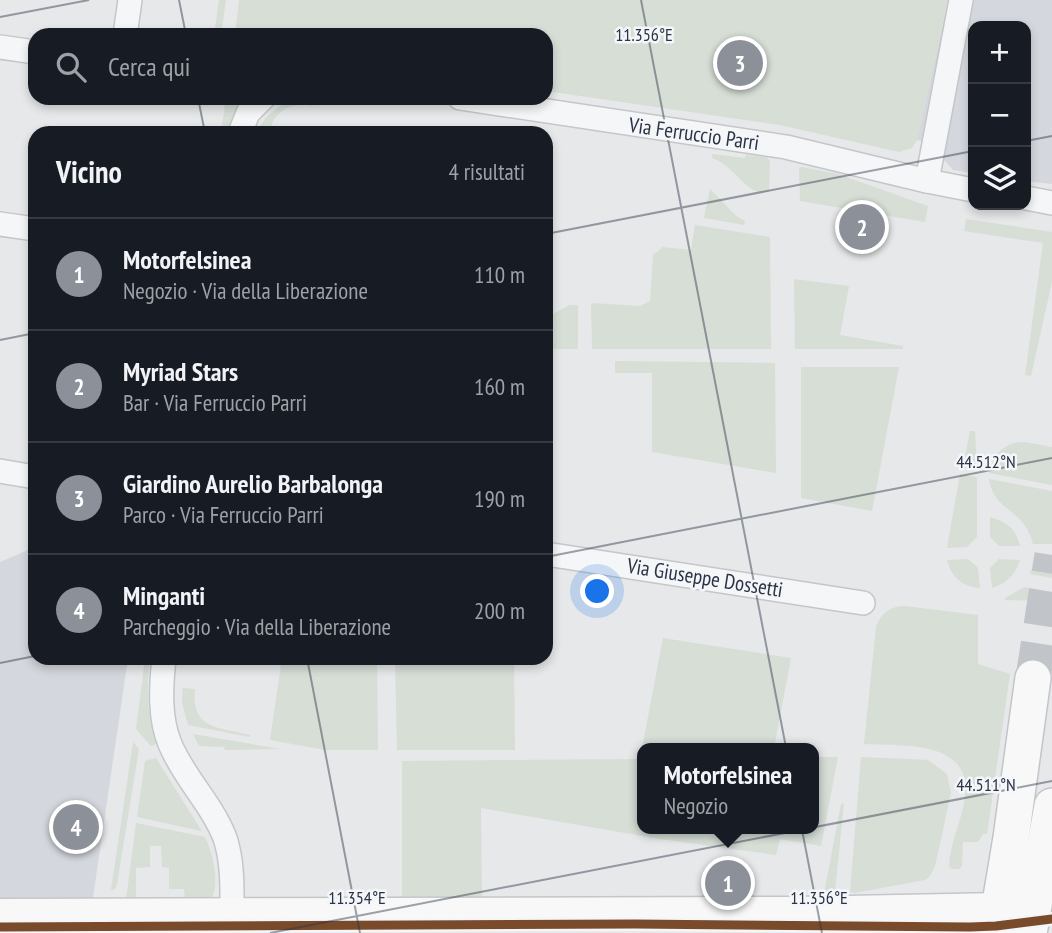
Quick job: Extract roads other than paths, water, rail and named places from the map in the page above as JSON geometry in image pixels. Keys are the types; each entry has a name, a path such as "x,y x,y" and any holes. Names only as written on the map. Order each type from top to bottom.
{"main road":[{"path":"1021,921 1033,678"},
{"path":"1021,921 1048,857 1052,806"},
{"path":"0,915 797,913 1021,921"}],"street":[{"path":"126,28 130,0"},
{"path":"926,181 961,0"},
{"path":"0,47 28,51"},
{"path":"243,126 248,113 256,105"},
{"name":"Via Ferruccio Parri","path":"507,105 786,147 968,189"},
{"path":"1031,199 1052,203"},
{"path":"0,224 28,228"},
{"path":"0,471 28,476"},
{"name":"Via Giuseppe Dossetti","path":"553,555 863,603"},
{"path":"164,665 162,702 167,738 224,837 231,867 232,914"}],"tunnel":[{"path":"1033,678 1052,555"}],"place":[{"name":"Giardino Aurelio Barbalonga","path":"740,63"},
{"name":"Myriad Stars","path":"862,227"},
{"name":"Minganti","path":"76,827"},
{"name":"Motorfelsinea","path":"728,883"}]}
